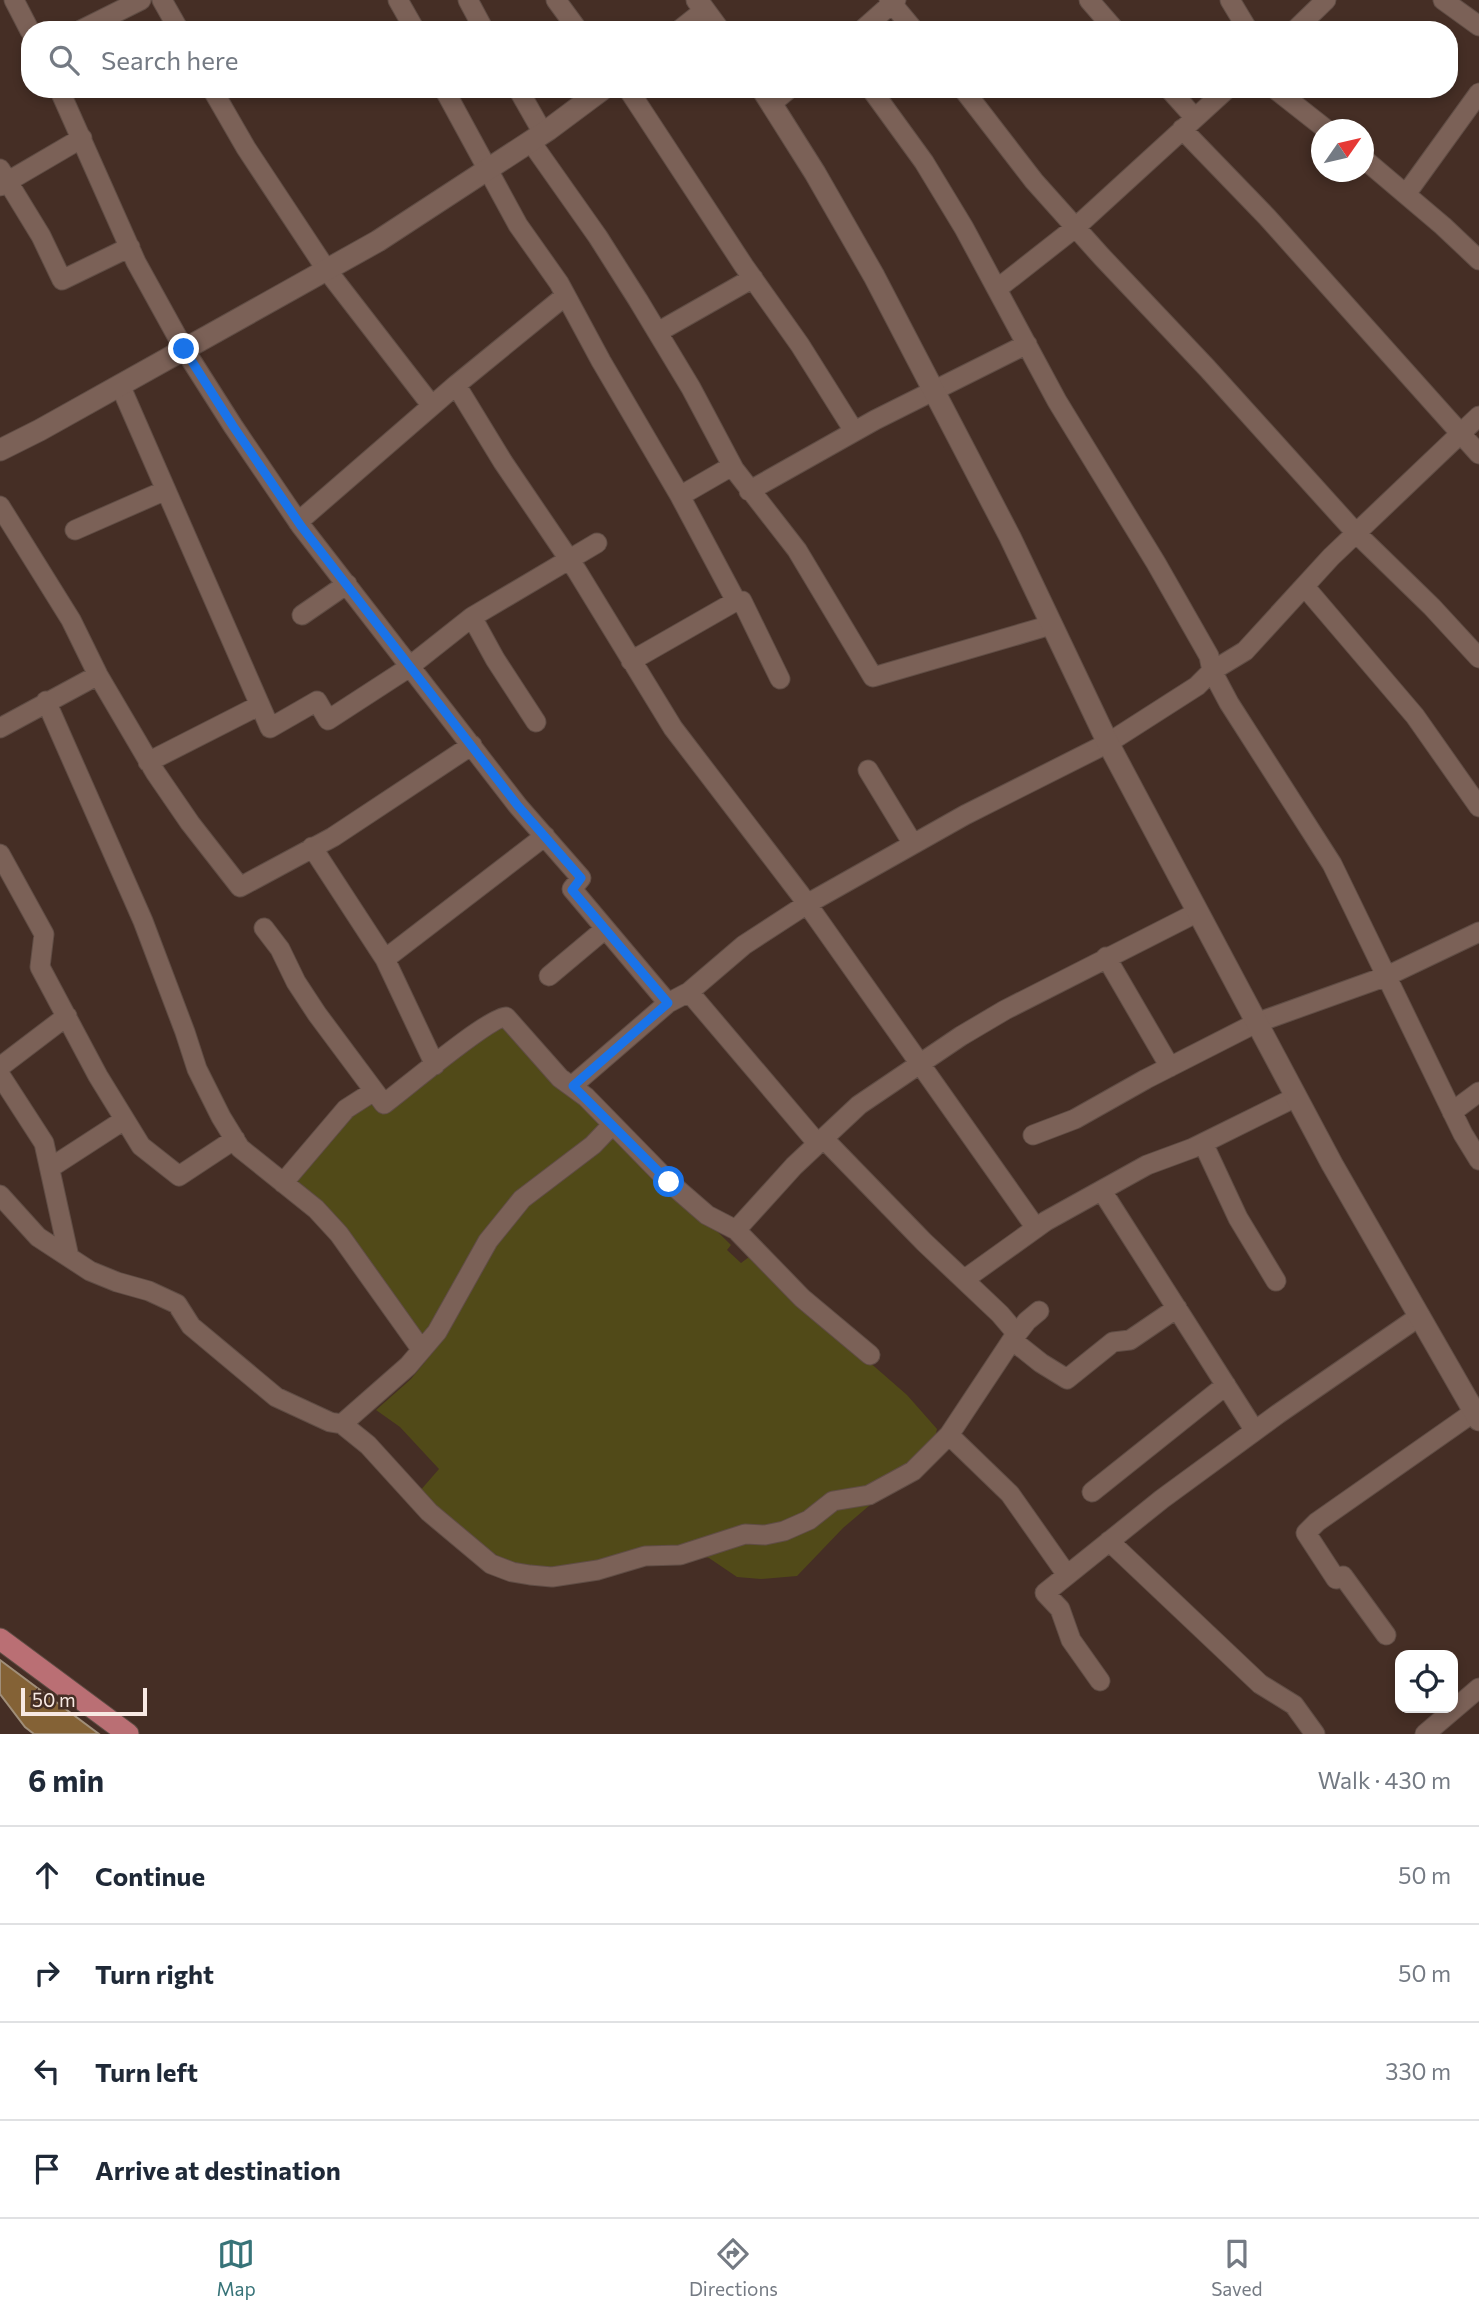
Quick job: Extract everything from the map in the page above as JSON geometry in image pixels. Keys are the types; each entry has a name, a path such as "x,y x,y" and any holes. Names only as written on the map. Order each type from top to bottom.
{"main road":[{"path":"0,1639 128,1734"}],"street":[{"path":"15,0 25,21"},
{"path":"99,21 141,0"},
{"path":"162,0 174,21"},
{"path":"398,0 410,21"},
{"path":"468,0 479,21"},
{"path":"556,0 571,21"},
{"path":"1089,0 1107,21"},
{"path":"1230,0 1243,21"},
{"path":"1304,21 1326,0"},
{"path":"1443,0 1479,26"},
{"path":"871,21 892,1 907,21"},
{"path":"688,21 701,6 712,21"},
{"path":"1406,194 1479,93"},
{"path":"63,98 130,247 184,349 233,426 298,522 389,636 409,666 518,806 581,878 572,890 668,1003"},
{"path":"217,98 246,148 326,269 432,406"},
{"path":"449,98 518,225 559,283 680,496 736,601"},
{"path":"521,98 537,138 691,388 732,466 797,550 873,677 1051,625"},
{"path":"0,450 378,241 537,138 591,98"},
{"path":"634,98 800,345 854,431"},
{"path":"767,98 815,173 874,276 1010,537 1108,743 1256,1023 1477,1416 1317,1522 1306,1533 1336,1579 1343,1576 1386,1635"},
{"path":"878,98 924,162 964,229 1057,401 1209,656 1212,671 1229,703 1332,864 1452,1112 1479,1160"},
{"path":"970,98 1034,181 1356,533 1432,607 1479,658"},
{"path":"1174,98 1189,123 1267,217 1479,454"},
{"path":"997,289 1076,227 1217,98"},
{"path":"1286,98 1313,119"},
{"path":"82,138 2,179 41,236 62,280 130,247"},
{"path":"1374,168 1479,260"},
{"path":"657,332 753,278"},
{"path":"298,522 456,385 565,296"},
{"path":"749,491 854,431 1027,344"},
{"path":"120,385 270,728 317,701 328,720 409,666 472,617 597,543"},
{"path":"456,385 673,728 807,904 1036,1228"},
{"path":"573,1086 668,1003 689,992 744,945 807,904 965,815 1108,743 1197,686 1212,671 1245,651 1356,533 1479,416"},
{"path":"680,496 732,466"},
{"path":"75,530 166,491"},
{"path":"0,506 71,620 98,675 148,762 190,823 240,887 333,837 472,745"},
{"path":"302,615 347,584"},
{"path":"1305,587 1415,716 1479,807"},
{"path":"631,661 736,601 742,601 780,680"},
{"path":"472,617 536,722"},
{"path":"0,728 98,675"},
{"path":"46,701 144,921 197,1069 240,1148 316,1209 339,1234 421,1349"},
{"path":"148,762 260,705"},
{"path":"868,770 913,844"},
{"path":"385,959 545,836"},
{"path":"312,847 385,959 435,1065"},
{"path":"0,854 44,933 40,967 98,1076 141,1146 179,1176 235,1139"},
{"path":"736,1230 794,1166 859,1105 1005,1010 1198,912"},
{"path":"264,928 280,949 296,982 317,1014 384,1104 503,1016 560,1077 573,1086 669,1182 707,1215 736,1230 802,1298 870,1355"},
{"path":"549,976 605,929"},
{"path":"1033,1135 1075,1119 1256,1023 1387,976 1479,932"},
{"path":"1107,957 1170,1067"},
{"path":"689,992 821,1141 1000,1314 1014,1337 1041,1363 1067,1379 1113,1342 1130,1340 1177,1308"},
{"path":"0,1067 67,1016"},
{"path":"0,1075 44,1143 69,1257"},
{"path":"283,1184 346,1109 374,1091"},
{"path":"1452,1112 1479,1092"},
{"path":"965,1279 1036,1228 1147,1165 1203,1143 1296,1097"},
{"path":"50,1168 124,1120"},
{"path":"342,1424 408,1366 437,1332 488,1241 522,1199 593,1145 612,1125"},
{"path":"1203,1143 1238,1218 1276,1281"},
{"path":"1101,1191 1255,1430"},
{"path":"0,1195 38,1237 90,1271 149,1291 177,1304 191,1326 276,1397 330,1422 342,1424 368,1445 429,1512 491,1564 512,1572 552,1577 613,1567 632,1558 680,1555 745,1534 765,1535 784,1531 808,1520 833,1502 869,1495 913,1471 949,1435 1014,1337 1039,1311"},
{"path":"1100,1681 1072,1640 1060,1609 1045,1593 1255,1430 1420,1316"},
{"path":"1092,1492 1226,1385"},
{"path":"949,1435 1010,1494 1067,1575"},
{"path":"1109,1541 1260,1684 1294,1705 1315,1734"},
{"path":"1425,1734 1479,1688"}],"shaded area":[{"path":"504,1020 731,1245 727,1250 741,1263 749,1257 907,1395 937,1429 935,1438 890,1488 843,1528 797,1576 761,1579 737,1577 709,1558 674,1548 575,1569 512,1566 478,1542 419,1492 439,1469 400,1427 376,1410 411,1379 434,1351 402,1312 331,1214 297,1181 345,1116 372,1101 383,1114"}],"building":[{"path":"0,1660 99,1734 34,1734 25,1727 0,1694"}],"route":[{"path":"184,349 301,526 389,636 409,666 518,806 581,878 572,890 668,1003 573,1086 669,1182"}]}
